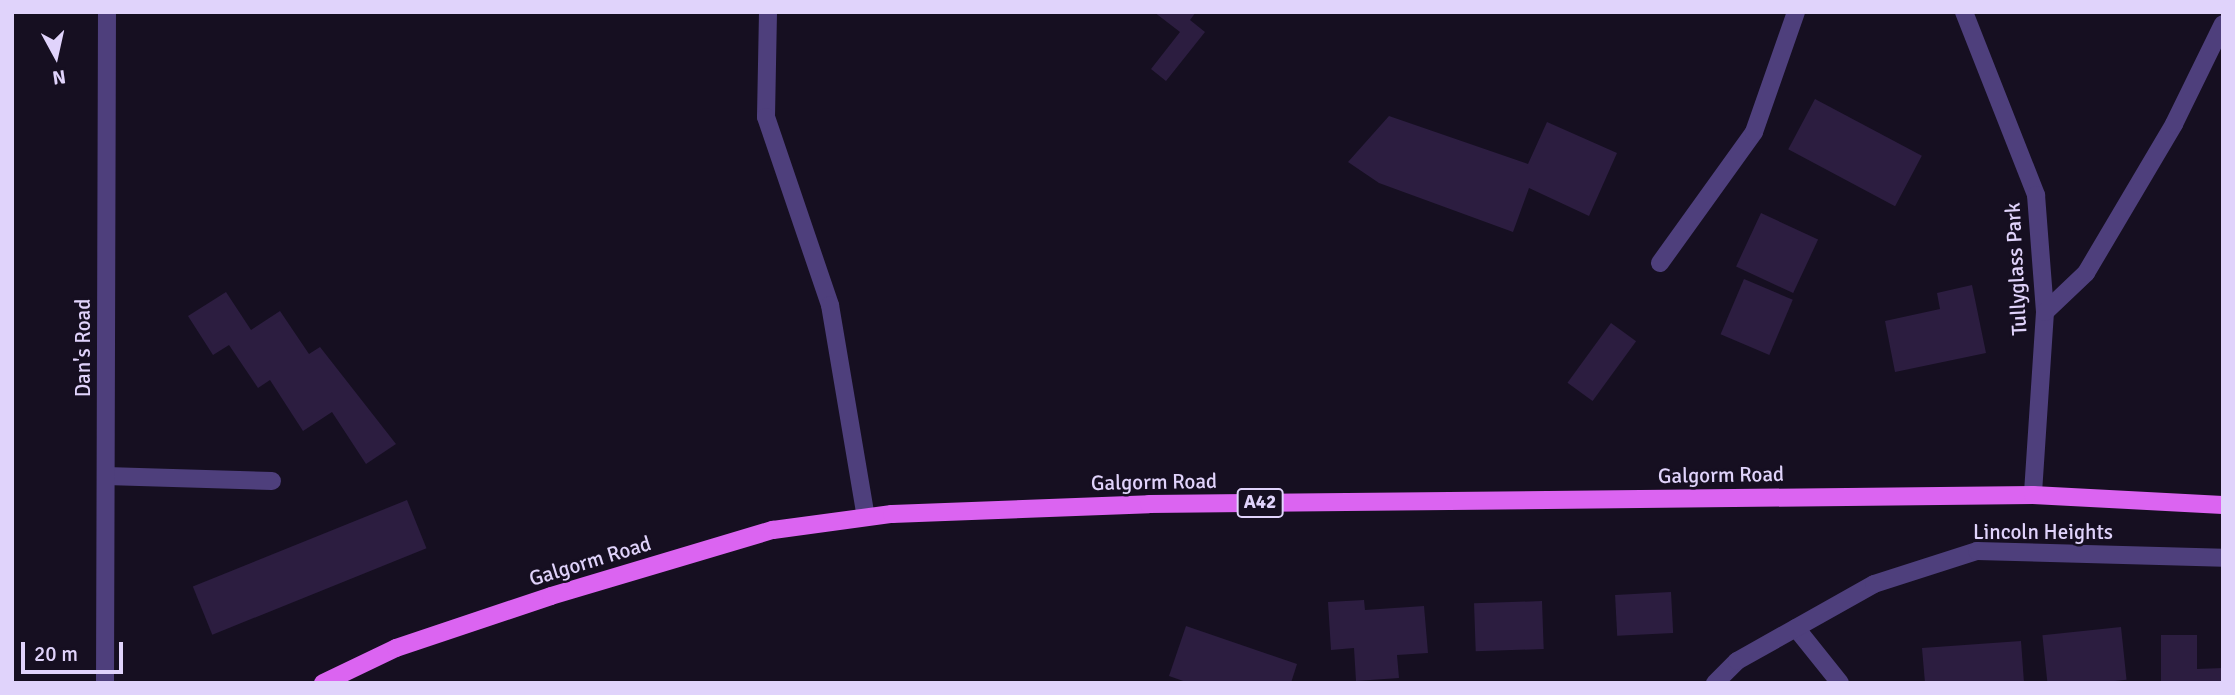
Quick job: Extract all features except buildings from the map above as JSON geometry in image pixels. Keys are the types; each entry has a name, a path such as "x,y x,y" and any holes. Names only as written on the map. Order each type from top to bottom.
{"main road":[{"name":"Galgorm Road","path":"323,683 396,648 564,592 773,530 866,517 1149,504 2034,495 2223,505"}],"street":[{"name":"Dan's Road","path":"105,683 107,12"},
{"path":"768,12 766,117 831,305 866,517"},
{"path":"1660,263 1754,132 1796,12"},
{"name":"Tullyglass Park","path":"1964,12 2036,195 2045,312 2034,495"},
{"path":"2045,312 2086,274 2174,124 2223,24"},
{"path":"106,476 272,481"},
{"name":"Lincoln Heights","path":"1715,683 1737,661 1874,584 1977,551 2223,558"},
{"path":"1796,628 1840,683"}]}
